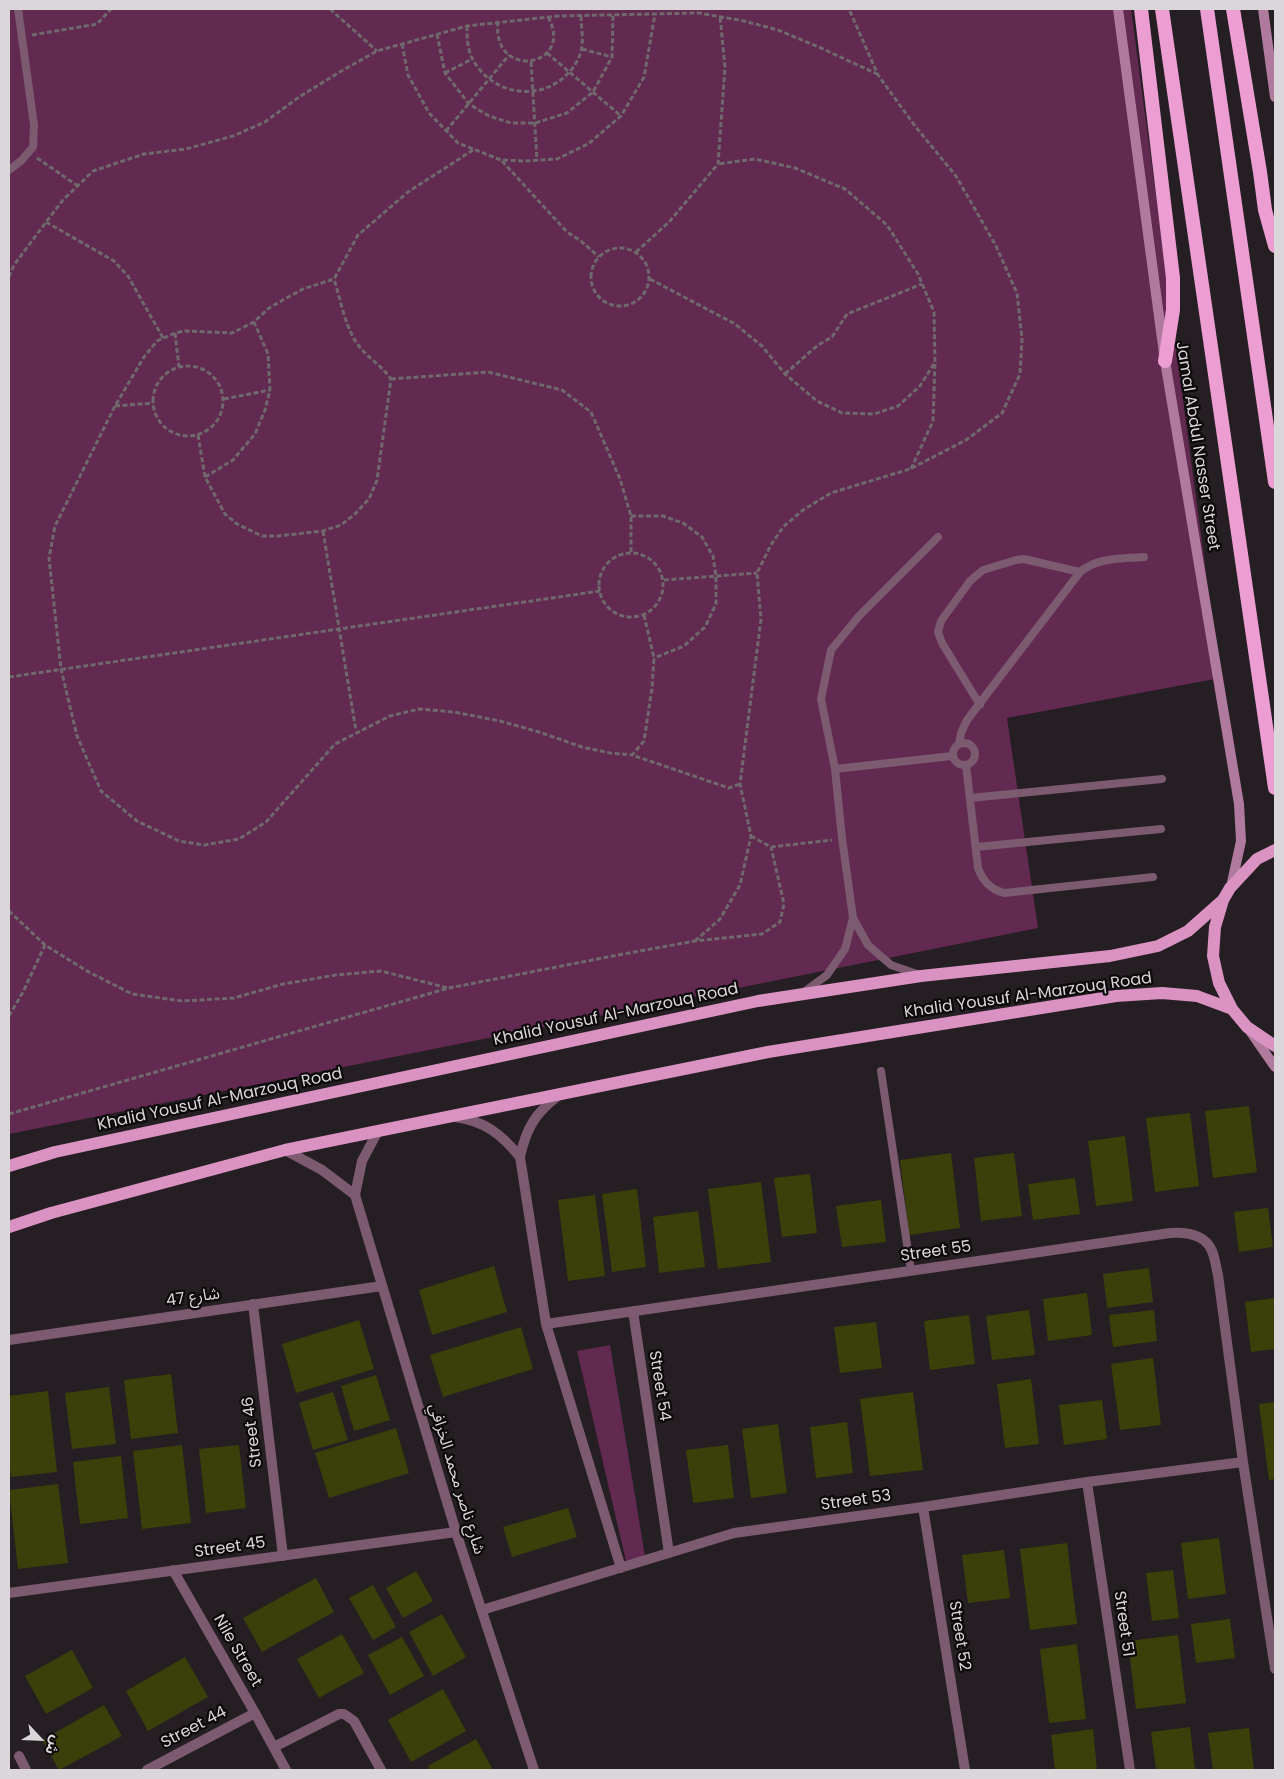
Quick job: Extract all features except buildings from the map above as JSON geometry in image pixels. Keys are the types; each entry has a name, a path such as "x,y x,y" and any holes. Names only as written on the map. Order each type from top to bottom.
{"highway":[{"path":"1141,9 1173,278 1173,310 1165,361"},
{"name":"Jamal Abdul Nasser Street","path":"1162,9 1275,788"},
{"path":"1207,9 1275,482"},
{"path":"1233,9 1265,210 1275,246"}],"main road":[{"name":"Jamal Abdul Nasser Street","path":"1118,9 1165,361 1239,804 1241,841 1230,888"},
{"path":"1263,9 1275,97"},
{"path":"1275,850 1257,859 1230,888 1223,900 1215,927 1213,956 1219,983 1232,1009 1247,1026 1275,1067"},
{"name":"Khalid Yousuf Al-Marzouq Road","path":"9,1166 75,1148 758,1001 920,976 1110,956 1158,946 1188,931 1223,900"},
{"name":"Khalid Yousuf Al-Marzouq Road","path":"9,1227 51,1213 285,1150 562,1092 768,1052 1116,996 1162,993 1197,996 1232,1009"},
{"path":"1247,1026 1275,1046"}],"street":[{"path":"562,1092 546,1104 533,1120 524,1137 520,1157 546,1324 621,1568"},
{"path":"449,1117 470,1119 490,1128 506,1140 520,1157"},
{"name":"شارع ناصر محمد الخرافي","path":"378,1130 362,1161 355,1195 456,1532 534,1770"},
{"path":"285,1150 322,1170 355,1195"},
{"name":"Street 55","path":"632,1311 1181,1233 1192,1234 1211,1249 1218,1275 1243,1462 1275,1669"},
{"name":"شارع 47","path":"9,1340 382,1286"},
{"name":"Street 46","path":"253,1304 283,1556"},
{"path":"546,1324 632,1311"},
{"name":"Street 54","path":"632,1311 669,1553"},
{"name":"Street 53","path":"482,1610 734,1533 1087,1482 1243,1462"},
{"name":"Street 51","path":"1087,1482 1130,1770"},
{"name":"Street 52","path":"923,1507 965,1770"},
{"name":"Street 45","path":"9,1593 456,1532"},
{"name":"Nile Street","path":"173,1570 256,1713 286,1770"},
{"name":"Street 44","path":"148,1770 256,1713"},
{"path":"274,1747 339,1714 344,1714 354,1721 381,1770"},
{"path":"18,1756 26,1770"}],"lane":[{"path":"9,170 21,161 33,147 34,125 18,9"},
{"path":"801,994 827,975 846,949 853,918 835,769 821,699 831,650 859,616 938,537"},
{"path":"952,756 964,725 1080,572 1092,563 1100,561 1144,557"},
{"path":"980,705 942,643 938,632 941,620 970,581 982,570 1016,560 1037,561 1080,572"},
{"path":"952,756 957,763 966,765 974,759 974,750 968,744 958,744"},
{"path":"835,769 952,756"},
{"path":"966,765 978,868 988,885 995,890 1004,893 1153,877"},
{"path":"970,798 1162,779"},
{"path":"976,847 1161,829"},
{"path":"853,918 868,945 891,965 920,976"},
{"path":"881,1071 911,1271"}],"path":[{"path":"22,37 97,24 111,9"},
{"path":"330,9 377,51"},
{"path":"695,941 720,919 740,884 751,836 740,784 761,619 757,573 771,544 783,528 803,510 831,494 910,469 966,440 1002,414 1020,374 1022,338 1017,293 996,246 956,176 915,126 878,75 848,9"},
{"path":"9,276 14,265 46,222 92,171 144,154 186,149 233,136 265,122 299,97 377,51 468,26 498,21 548,17 698,11 778,30 878,75"},
{"path":"402,44 408,75 429,113 458,143 501,160 538,161 557,159 588,144 621,116 644,77 655,14"},
{"path":"437,34 445,73 469,104 489,116 512,123 535,123 567,113 593,92 612,57 612,15"},
{"path":"468,26 467,43 472,59 489,80 510,91 532,92 553,86 570,72 582,49 581,16"},
{"path":"636,252 670,222 718,164 725,68 720,16"},
{"path":"498,21 498,40 502,49 523,62 531,62 540,59 552,45 553,26 548,17"},
{"path":"582,49 612,57"},
{"path":"547,53 621,116"},
{"path":"446,131 509,55"},
{"path":"445,73 472,59"},
{"path":"531,62 538,161"},
{"path":"473,150 408,192 358,235 334,279 283,300 269,308 254,322 232,333 185,331 175,333 157,340 144,357 115,406 55,526 49,558 61,669 77,736 101,791 136,821 178,841 204,845 239,839 266,822 335,744 390,716 419,709 454,712 500,722 582,747 610,753 632,755 729,788 740,784"},
{"path":"29,152 78,186"},
{"path":"718,164 755,159 795,168 845,189 887,225 918,274 934,312 936,362 933,421 910,469"},
{"path":"501,160 567,232 581,241 599,257"},
{"path":"46,222 114,261 128,276 163,338"},
{"path":"616,248 626,248 636,252 647,264 650,280 645,295 632,305 616,307 601,301 592,287 591,271 599,257 606,251 616,248"},
{"path":"198,436 205,477 225,514 237,524 262,536 323,531 341,525 369,499 377,480 390,379 385,370 370,358 358,344 347,322 334,279"},
{"path":"650,280 735,324 762,346 785,374 816,400 842,412 874,414 898,406 920,386 936,362"},
{"path":"785,374 818,345 832,337 847,314 922,284"},
{"path":"205,477 233,460 255,434 266,410 270,390 268,354 254,322"},
{"path":"175,333 179,367"},
{"path":"194,366 209,372 220,384 224,399 221,415 212,428 198,436 182,436 168,430 157,418 153,403 156,388 165,375 179,367 194,366"},
{"path":"390,379 488,372 562,390 591,412 620,479 631,516 631,553"},
{"path":"224,399 270,390"},
{"path":"115,406 153,403"},
{"path":"631,516 663,516 683,523 702,537 713,556 716,576 716,604 705,627 684,646 654,658"},
{"path":"323,531 356,732"},
{"path":"631,553 640,553 656,563 664,580 662,598 650,612 632,618 614,614 602,600 599,581 606,564 621,554 631,553"},
{"path":"664,580 757,573"},
{"path":"9,677 600,591"},
{"path":"632,755 644,741 652,688 654,658 644,614"},
{"path":"751,836 771,847 842,838"},
{"path":"9,1114 449,988 529,971 695,941 762,934 780,922 784,904 771,847"},
{"path":"9,912 45,945 87,971 132,994 182,1001 234,998 283,984 336,975 381,971 449,988"},
{"path":"9,1016 23,992 45,945"}],"shaded area":[{"path":"9,9 1131,9 1220,678 1007,718 1038,928 9,1134"},
{"path":"610,1345 645,1556 626,1561 577,1351"}]}
